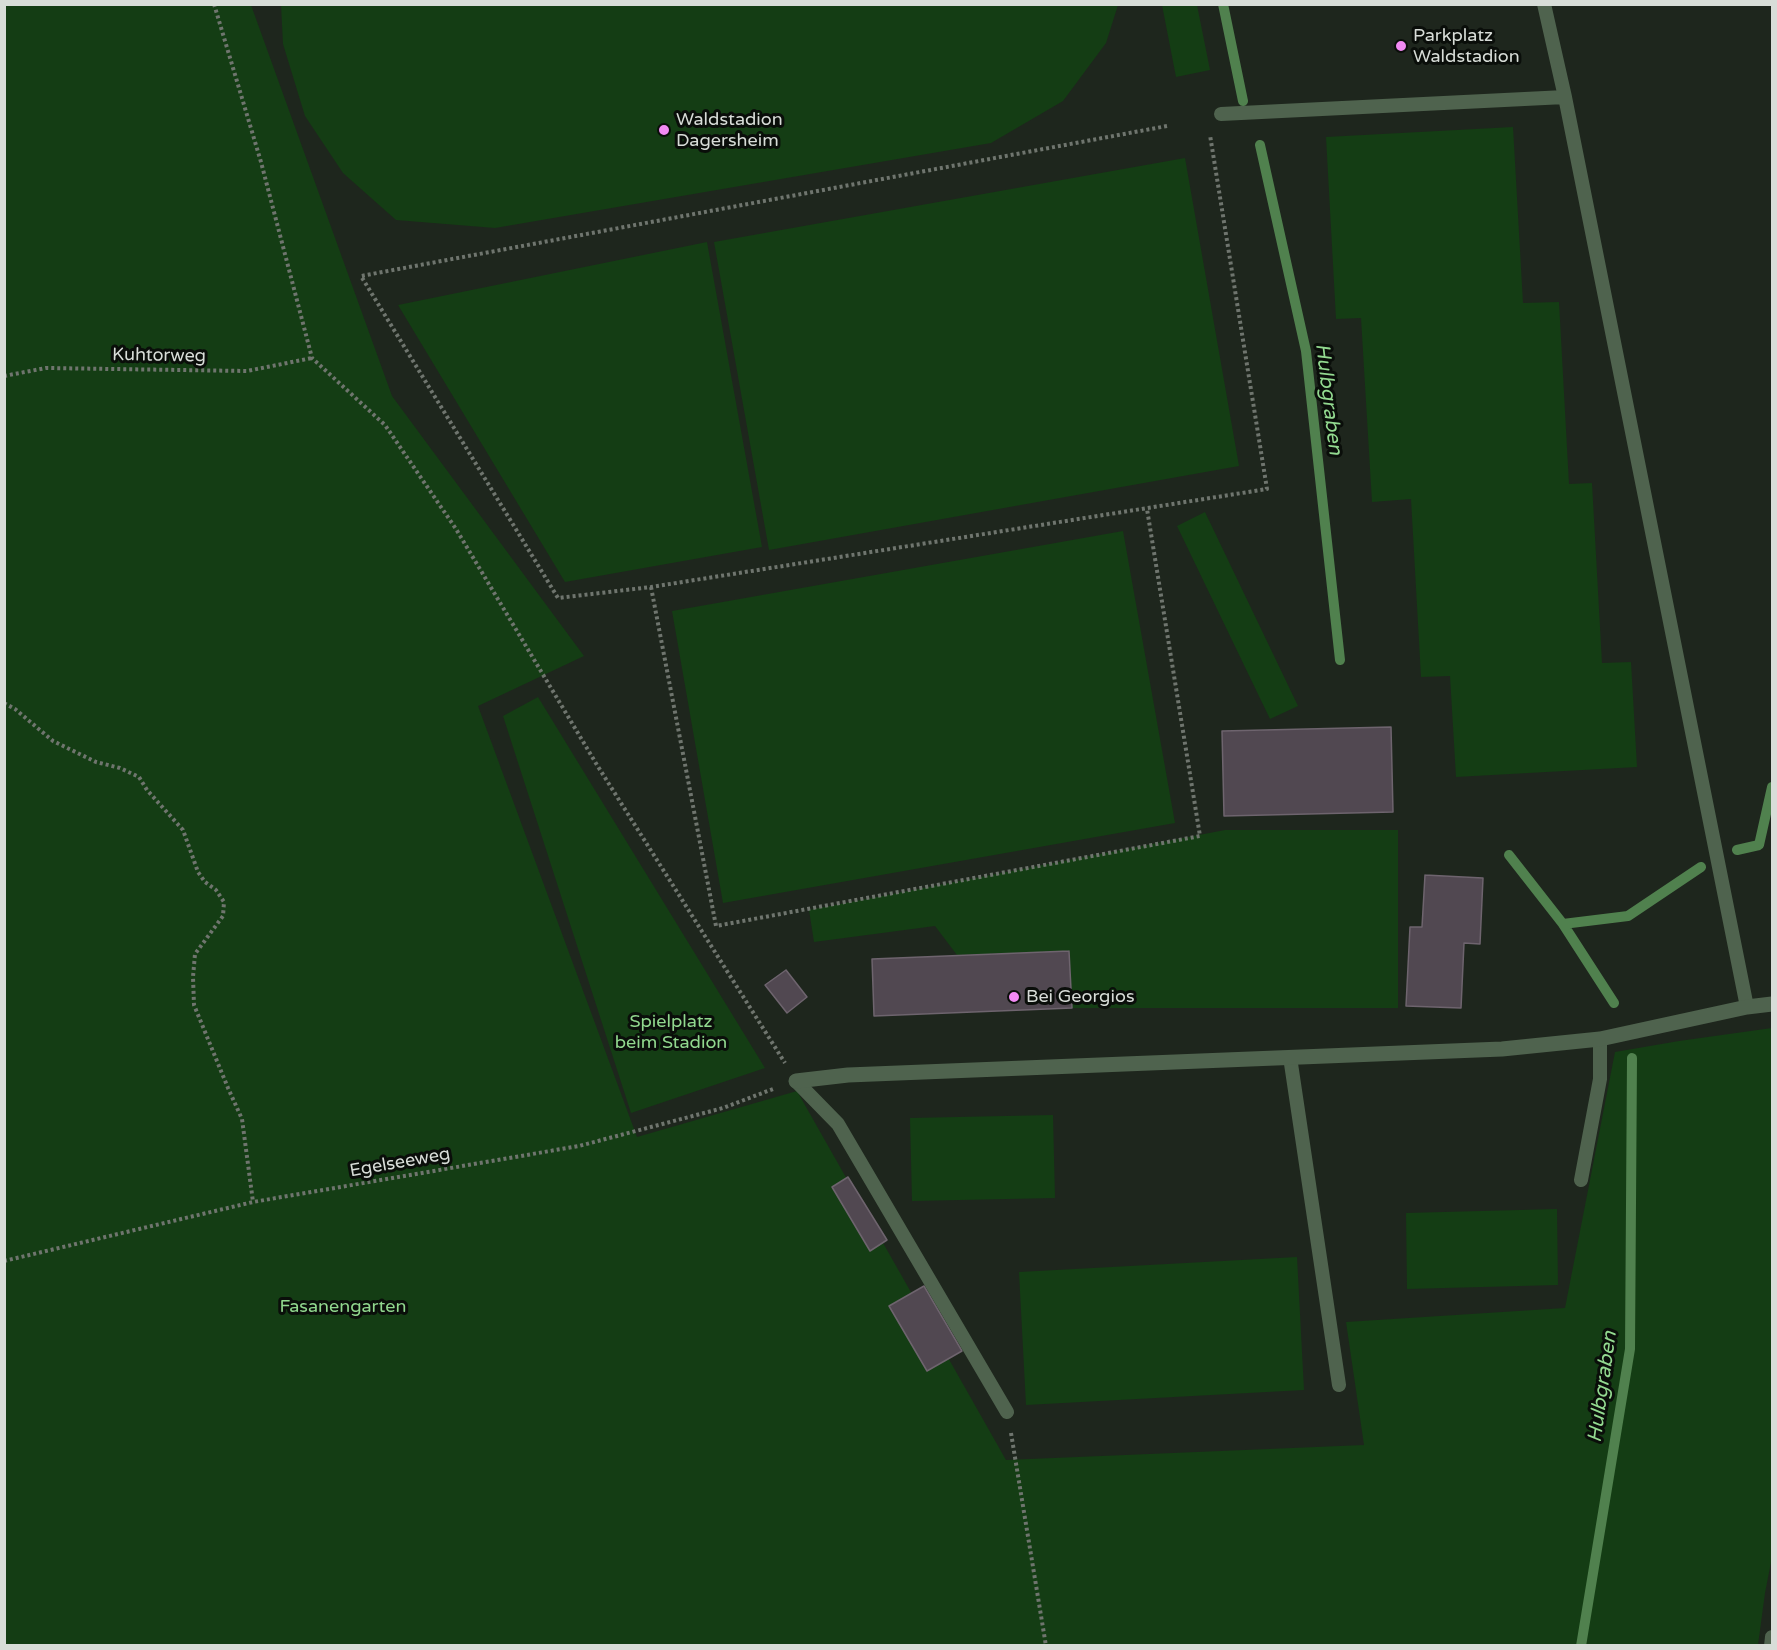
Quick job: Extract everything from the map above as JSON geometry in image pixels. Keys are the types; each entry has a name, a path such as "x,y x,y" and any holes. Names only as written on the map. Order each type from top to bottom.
{"street":[{"path":"796,1081 848,1075 1502,1049 1600,1040 1748,1007 1773,1004"}],"lane":[{"path":"1544,4 1565,97 1748,1007"},
{"path":"1221,114 1565,97"},
{"path":"1581,1180 1600,1079 1600,1040"},
{"path":"1290,1057 1339,1385"},
{"path":"796,1081 838,1124 1007,1412"},
{"path":"1771,1646 1773,1637"}],"path":[{"path":"214,4 261,162 312,358 385,425 456,529 597,765 796,1081"},
{"path":"1167,126 361,276 558,598 651,587 1267,489 1208,125"},
{"name":"Kuhtorweg","path":"4,376 46,368 247,371 312,358"},
{"path":"651,587 717,926 1200,836 1147,509"},
{"path":"4,703 15,709 53,741 96,762 120,768 139,777 147,790 183,830 198,872 205,882 216,890 224,902 223,916 195,954 194,1005 242,1119 253,1202"},
{"name":"Egelseeweg","path":"4,1261 253,1202 579,1146 723,1108 796,1081"},
{"path":"1007,1412 1046,1646"}],"green space":[{"name":"Waldstadion Dagersheim","path":"281,4 1118,5 1106,43 1063,101 991,143 495,228 396,220 343,173 305,116 283,44"},
{"name":"Fasanengarten","path":"5,5 251,5 392,396 584,656 478,706 637,1137 797,1091 1006,1460 1364,1445 1346,1322 1565,1308 1615,1052 1772,1028 1772,1557 1758,1645 5,1646"},
{"path":"1162,5 1197,5 1210,70 1176,77"},
{"path":"1513,127 1523,303 1559,302 1569,484 1592,483 1602,663 1631,662 1637,767 1456,777 1450,676 1421,677 1411,499 1372,502 1361,318 1336,319 1326,137"},
{"path":"1185,158 1239,466 769,550 714,242"},
{"path":"707,242 762,547 565,582 398,305"},
{"path":"1205,512 1298,706 1270,719 1177,526"},
{"path":"1123,531 1175,823 723,903 672,611"},
{"name":"Spielplatz beim Stadion","path":"538,697 765,1068 631,1113 503,716"},
{"path":"1225,830 1398,830 1398,1008 1072,1008 1069,951 957,955 935,926 814,942 809,910"},
{"path":"1053,1115 1055,1198 912,1201 910,1118"},
{"path":"1557,1209 1558,1285 1407,1289 1406,1213"},
{"path":"1297,1257 1304,1390 1026,1405 1019,1272"}],"building":[{"path":"1391,727 1393,812 1224,816 1222,731"},
{"path":"1425,875 1483,878 1480,944 1464,943 1461,1008 1406,1006 1410,927 1422,927"},
{"path":"1069,951 1072,1008 874,1016 872,959"},
{"path":"786,970 807,997 787,1013 765,985"},
{"path":"848,1177 887,1240 870,1251 832,1187"},
{"path":"924,1286 962,1351 927,1371 889,1306"}],"waterway":[{"name":"Hulbgraben","path":"1223,4 1243,101"},
{"name":"Hulbgraben","path":"1260,145 1306,351 1340,660"},
{"path":"1737,850 1759,845 1772,787"},
{"name":"Hulbgraben","path":"1509,855 1563,924 1614,1003"},
{"path":"1563,924 1628,916 1701,867"},
{"name":"Hulbgraben","path":"1581,1646 1630,1349 1632,1058"}],"place":[{"name":"Parkplatz Waldstadion","path":"1401,46"},
{"name":"Waldstadion Dagersheim","path":"664,130"},
{"name":"Bei Georgios","path":"1014,997"}]}
